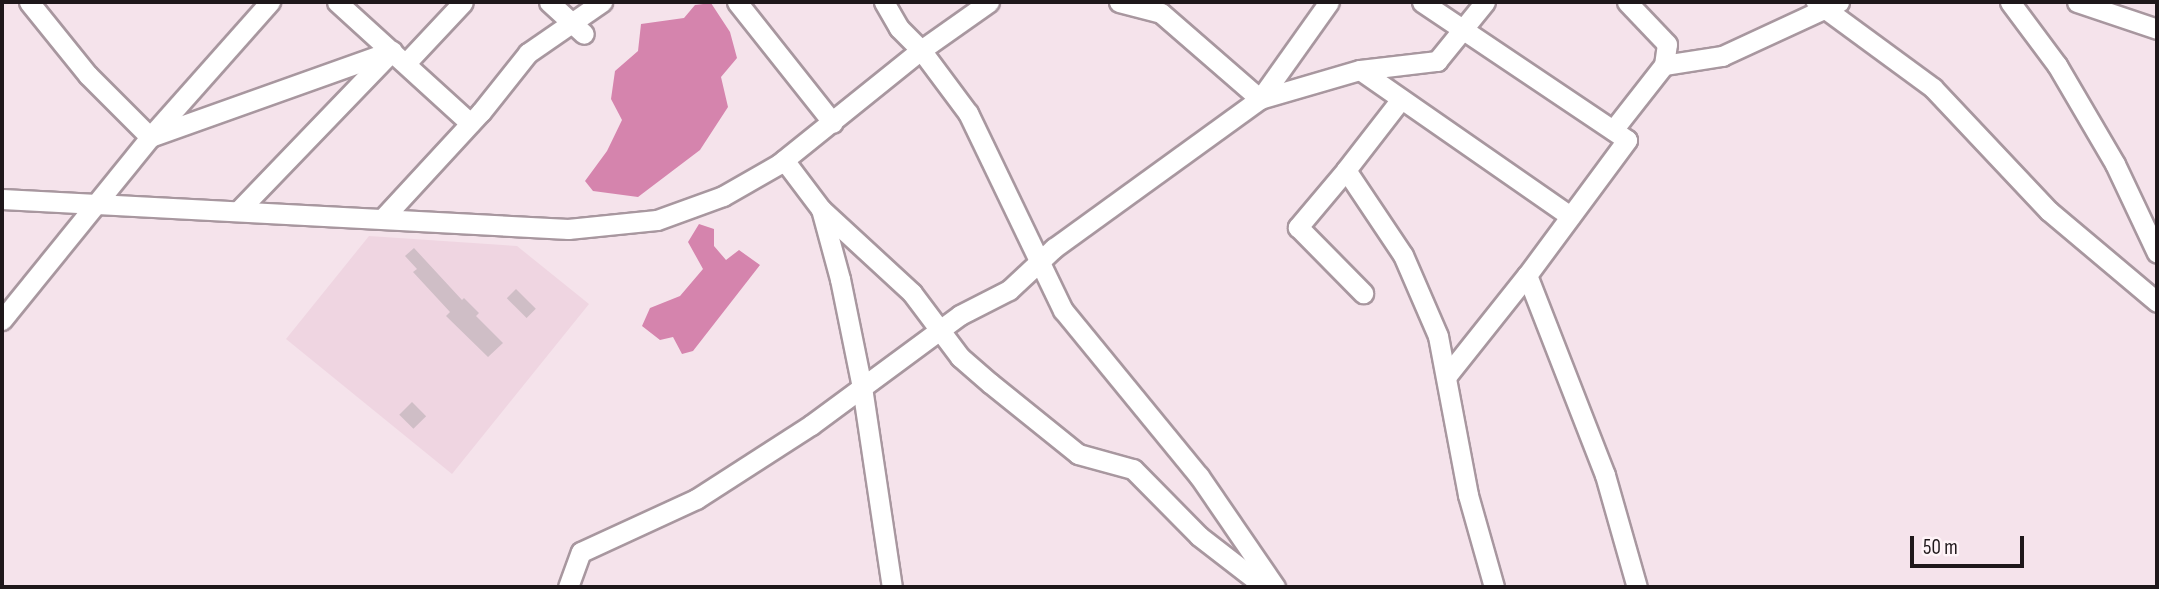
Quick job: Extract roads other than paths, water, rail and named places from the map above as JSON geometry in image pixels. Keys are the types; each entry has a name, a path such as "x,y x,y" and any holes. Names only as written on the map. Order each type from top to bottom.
{"street":[{"path":"29,2 88,75 150,136"},
{"path":"2,320 99,203 150,136 270,2"},
{"path":"337,2 470,123"},
{"path":"240,209 399,57 463,2"},
{"path":"549,2 578,28"},
{"path":"384,217 470,123 528,53 578,28 602,2"},
{"path":"737,2 832,123"},
{"path":"884,2 899,28 921,50 968,113 1063,310 1199,476 1275,587"},
{"path":"2,199 240,209 568,229 657,220 723,196 784,160 921,50 989,2"},
{"path":"1119,2 1161,13 1260,99"},
{"path":"568,587 581,552 696,499 811,425 960,315 1009,290 1039,265 1054,248 1260,99 1329,2"},
{"path":"1422,2 1627,139 1527,275 1446,377"},
{"path":"1260,99 1360,70 1437,61 1485,2"},
{"path":"1613,130 1664,65 1667,44 1627,2"},
{"path":"2011,2 2057,65 2103,142 2157,253"},
{"path":"2077,2 2157,29"},
{"path":"1664,65 1722,56 1827,4 1933,88 2049,211 2157,302"},
{"path":"150,136 399,57"},
{"path":"1360,70 1570,216"},
{"path":"1363,293 1298,227 1401,99"},
{"path":"784,160 821,209 912,293 960,357 1078,454 1133,469 1199,536 1265,587"},
{"path":"1346,170 1403,255 1438,336 1468,495 1494,587"},
{"path":"821,209 840,279 862,387 892,587"},
{"path":"1527,275 1605,475 1637,587"}]}
